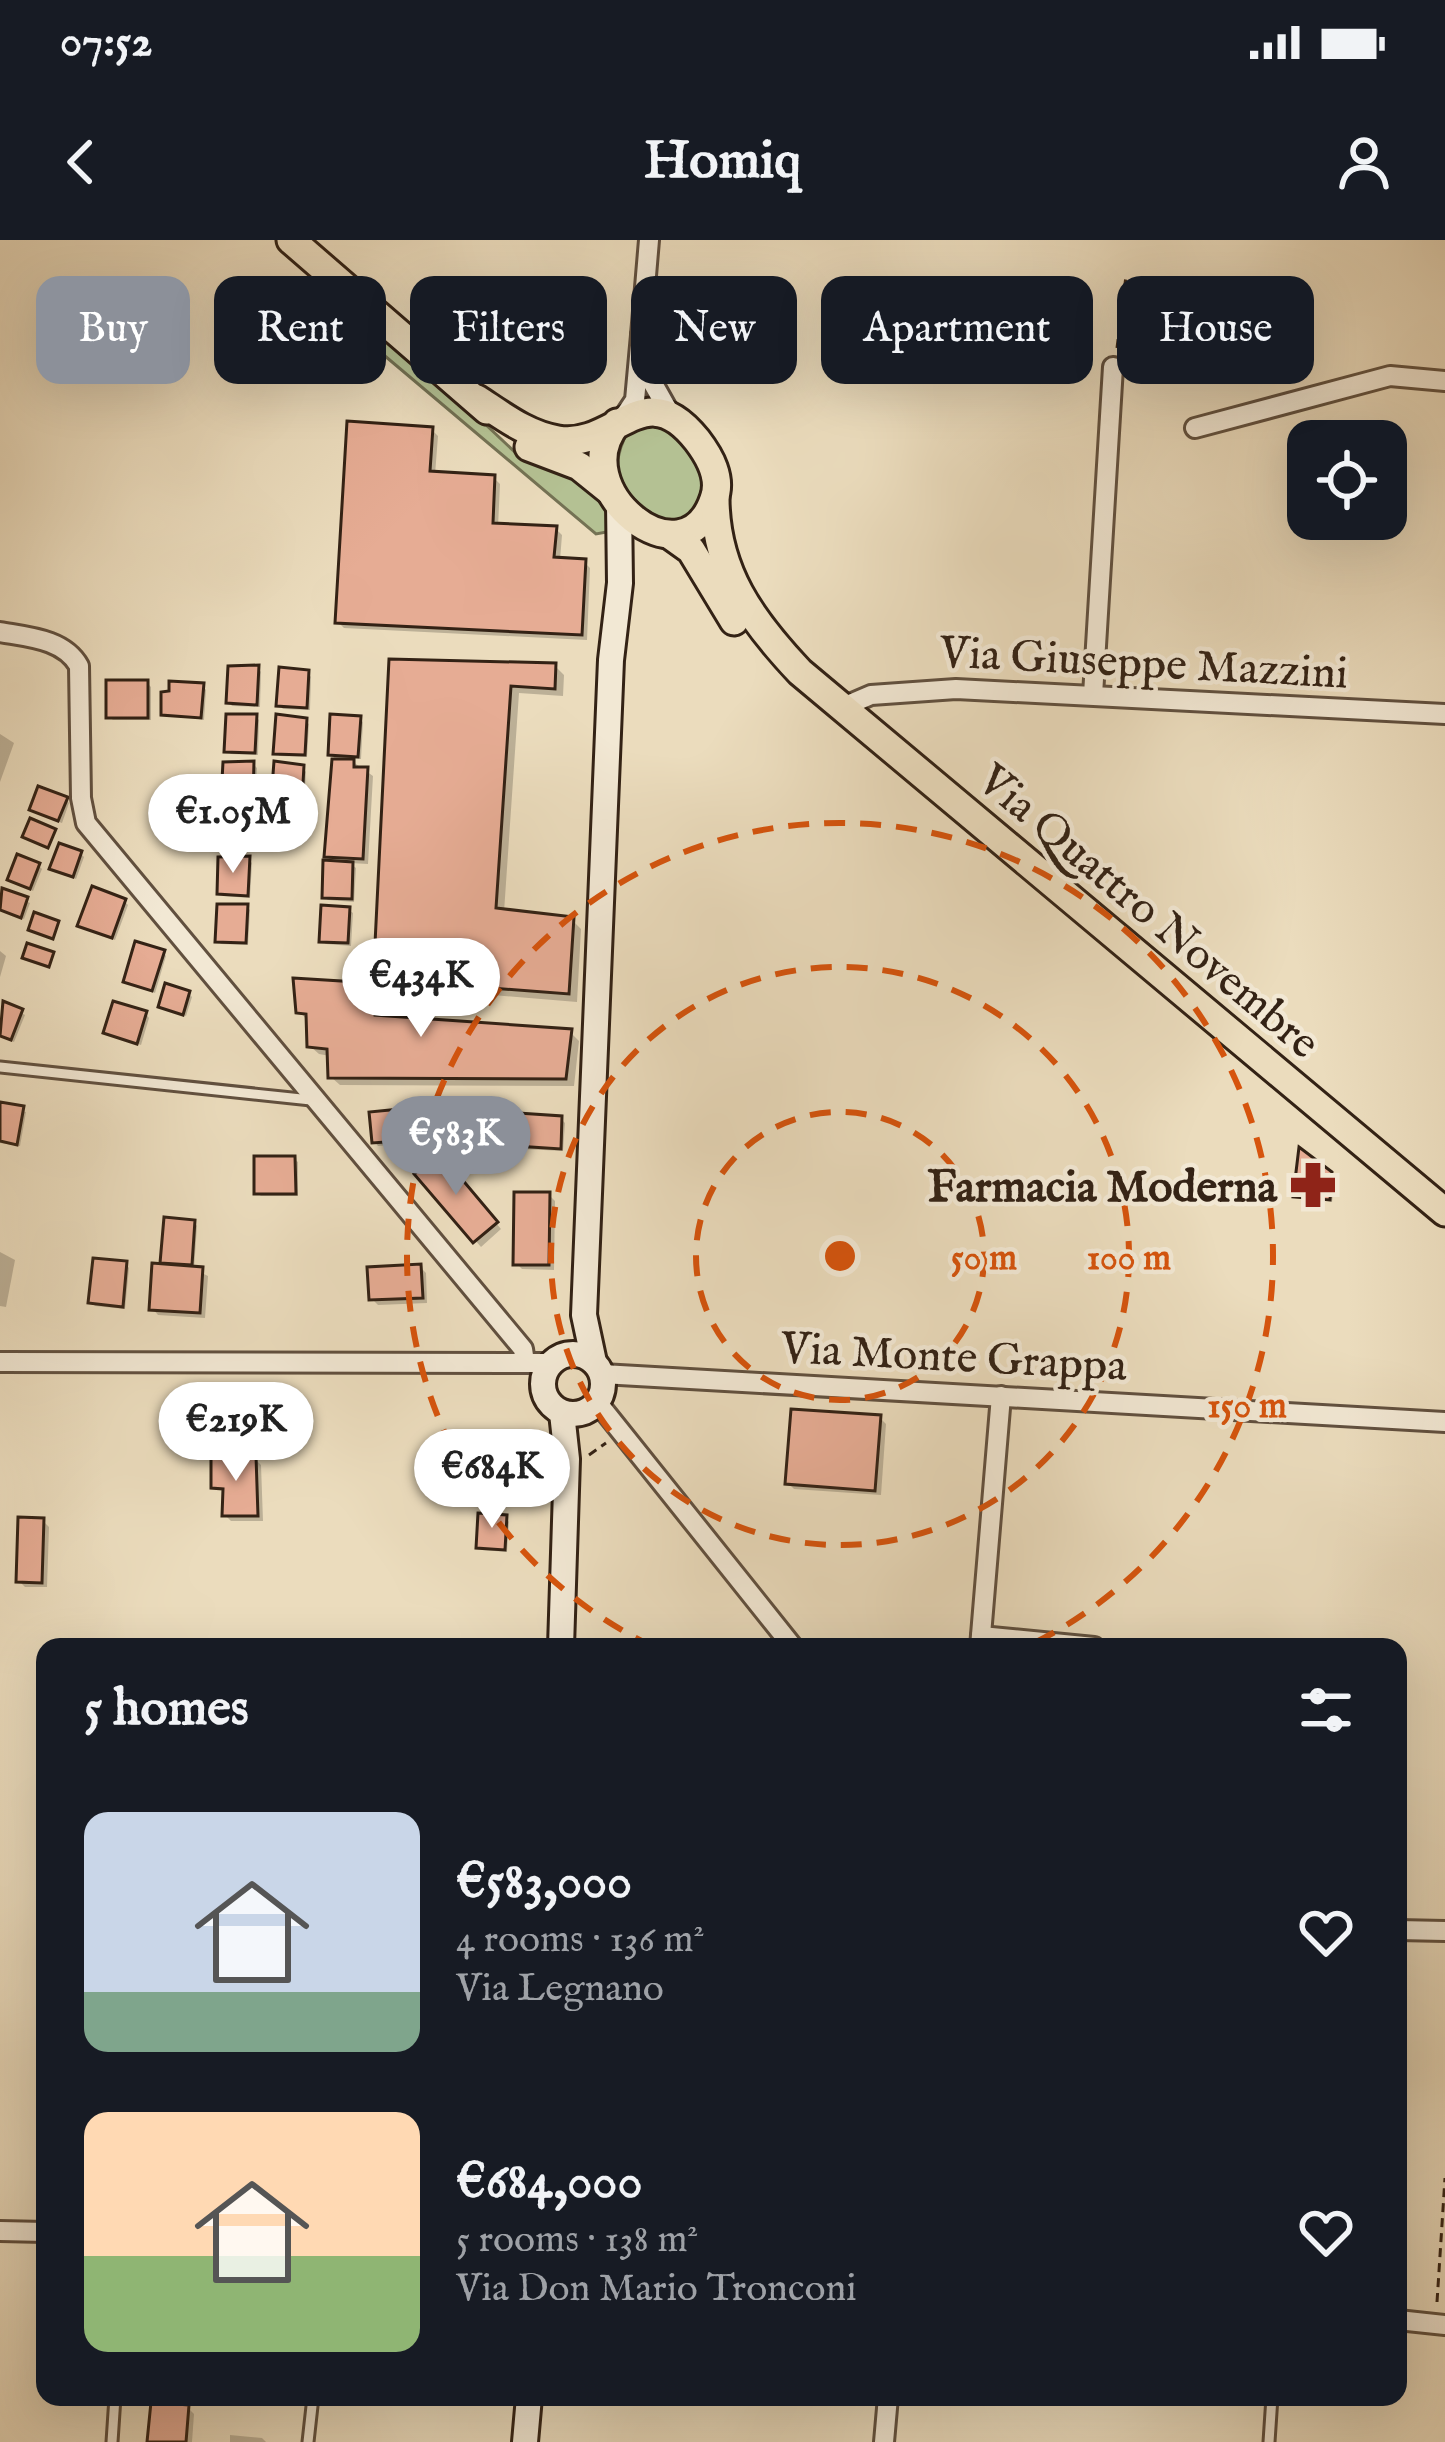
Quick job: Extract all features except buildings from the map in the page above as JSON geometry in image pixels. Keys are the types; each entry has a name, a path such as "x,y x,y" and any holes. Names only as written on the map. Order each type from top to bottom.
{"main road":[{"path":"291,240 525,445 579,466 598,479 635,523 667,534 695,527 715,497 710,459 673,418 644,411 584,439 561,441 524,430 477,399"},
{"path":"619,422 607,439 602,461 619,503"},
{"name":"Via Quattro Novembre","path":"715,497 715,526 731,579 752,619 800,672 1445,1212"},
{"name":"Via Quattro Novembre","path":"667,534 691,550 739,628 771,656 800,672"}],"street":[{"path":"647,276 650,240"},
{"path":"1093,695 1113,367"},
{"path":"1196,428 1390,376 1445,381"},
{"path":"619,422 635,400 636,384"},
{"path":"653,384 673,418"},
{"path":"561,1638 567,1459 582,1409 604,1389 584,1315 610,684 620,584 619,503"},
{"path":"620,584 625,563 637,546 667,534"},
{"path":"0,632 72,654 79,666 81,798 86,823 523,1349 525,1362"},
{"name":"Via Giuseppe Mazzini","path":"843,707 871,694 922,689 1445,714"},
{"path":"584,1315 559,1359 545,1371 543,1390 554,1407 582,1409 786,1638"},
{"path":"0,1362 525,1362 576,1354 598,1368"},
{"name":"Via Monte Grappa","path":"598,1368 1445,1422"},
{"path":"980,1638 1001,1396"},
{"path":"1407,1930 1445,1931"},
{"path":"0,2231 36,2232"},
{"path":"1407,2321 1440,2325"},
{"path":"525,2442 528,2406"},
{"path":"884,2442 887,2406"}],"lane":[{"path":"0,1066 315,1100"},
{"path":"112,2442 114,2406"},
{"path":"308,2442 312,2406"},
{"path":"1269,2442 1271,2406"}],"path":[{"path":"1113,367 1117,347"},
{"path":"1440,2325 1445,2178"}],"green space":[{"path":"386,336 410,356 410,377 386,357"},
{"path":"418,384 443,384 519,456 585,478 610,509 612,531 596,534"},
{"path":"656,423 683,444 701,473 704,497 686,520 666,523 652,514 630,495 619,473 621,446 629,430"}],"place":[{"name":"Farmacia Moderna","path":"1313,1185"}]}
